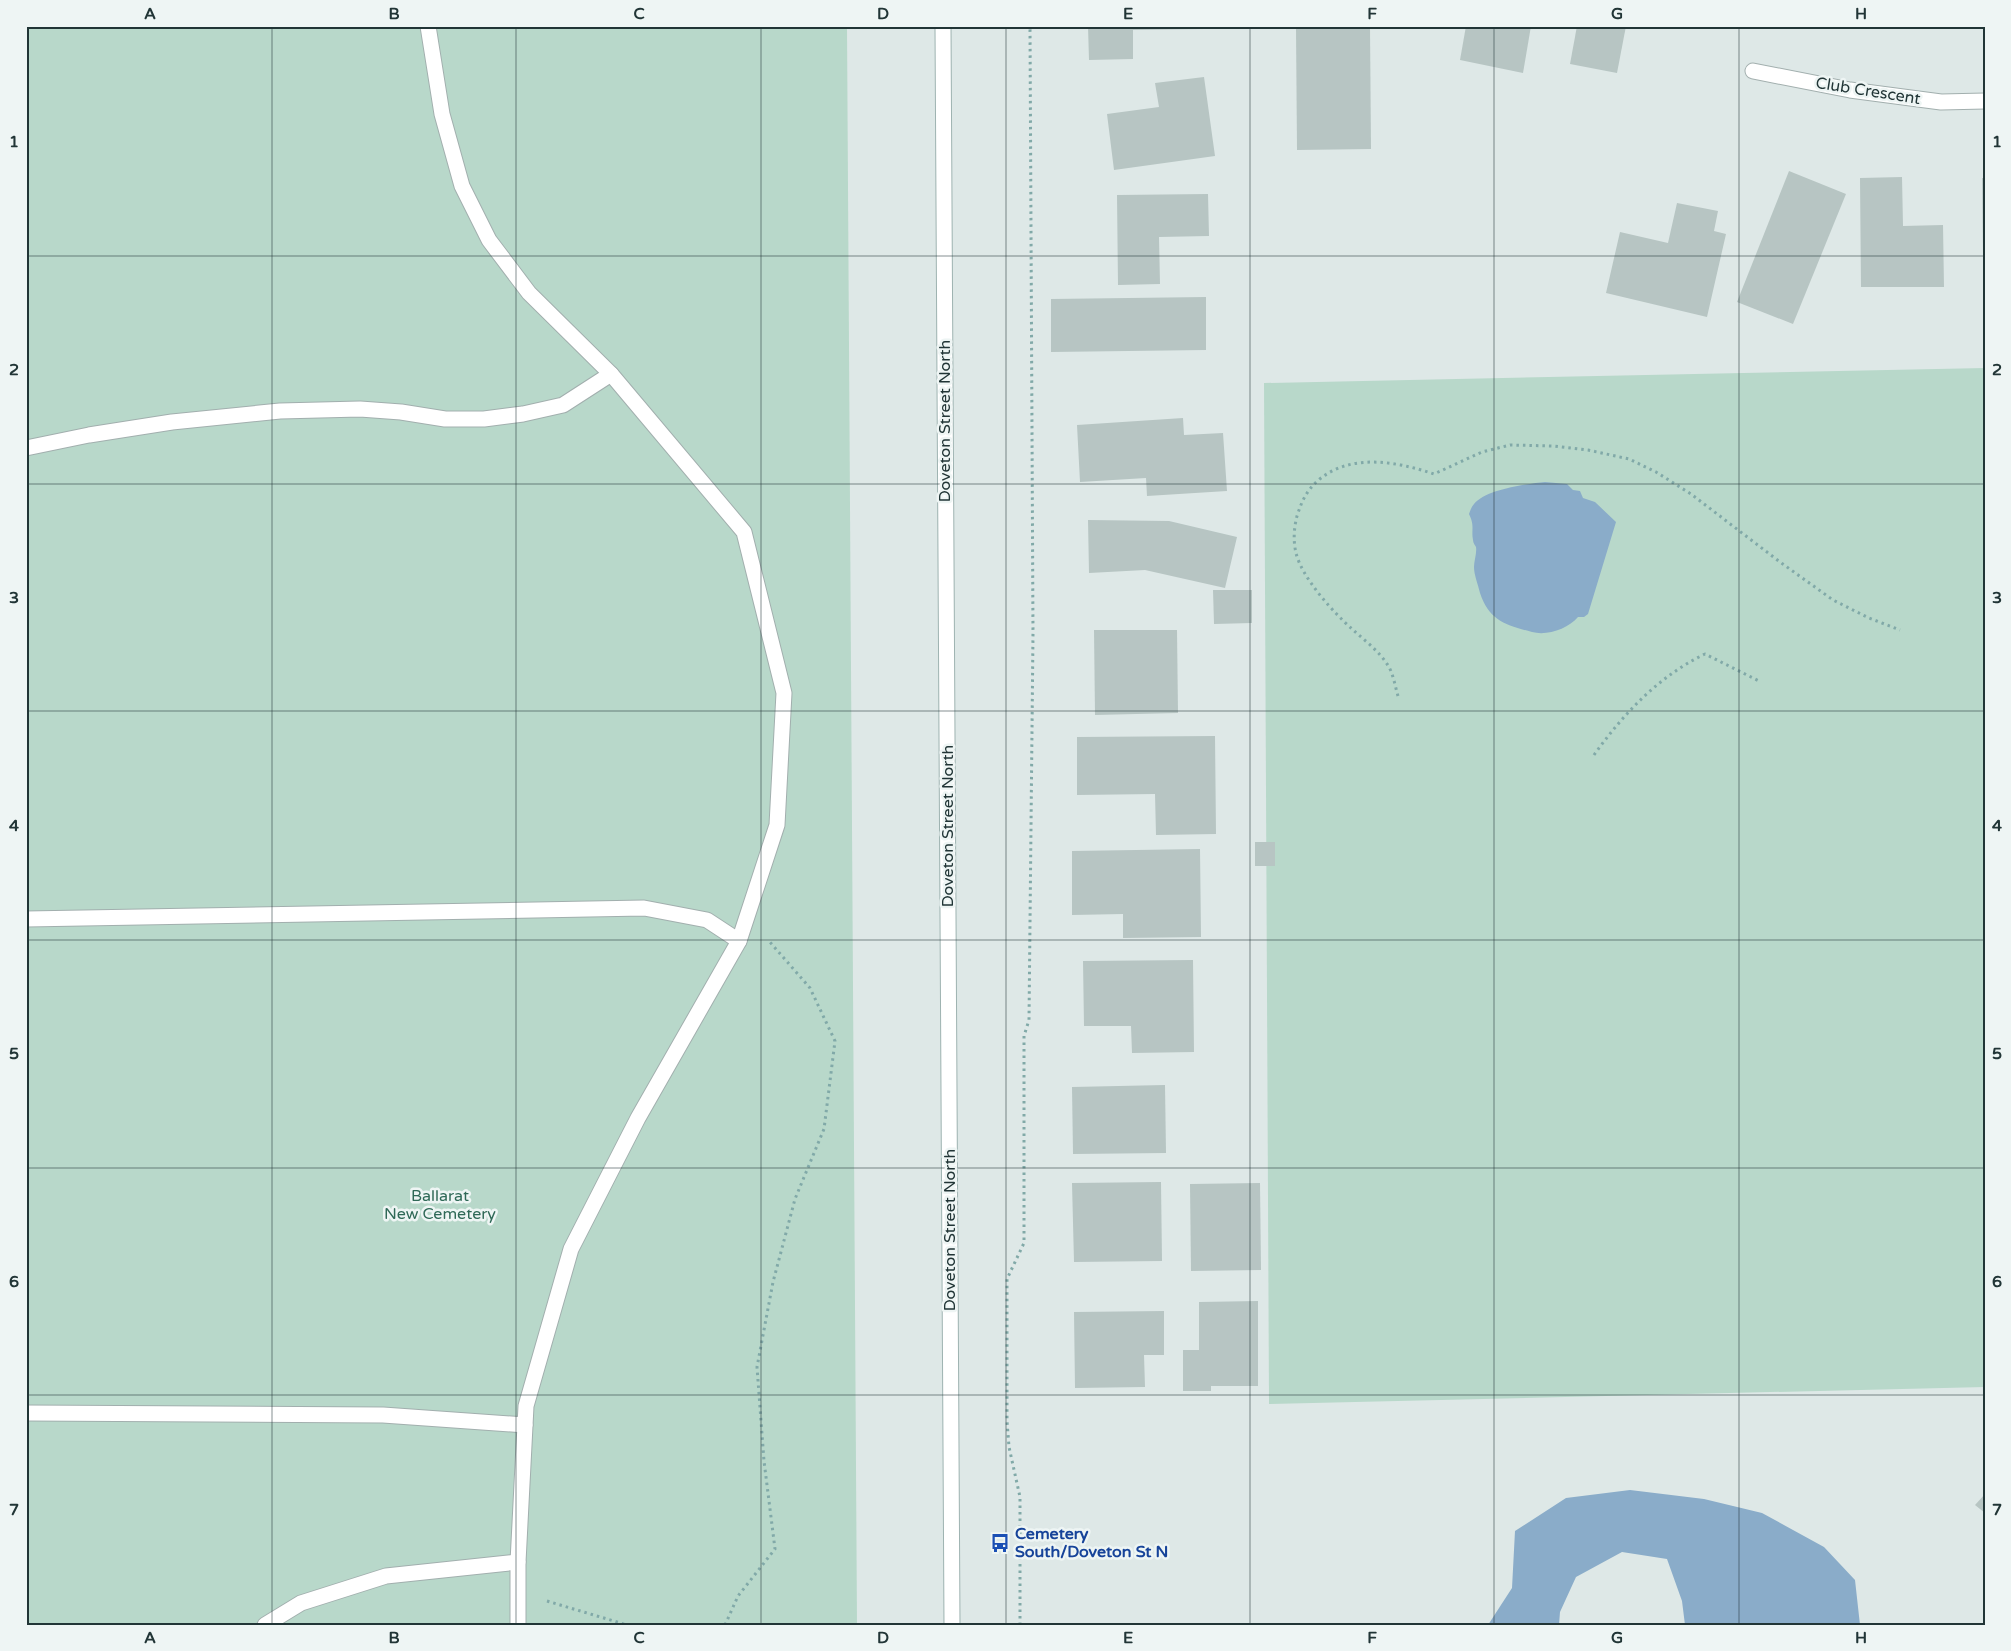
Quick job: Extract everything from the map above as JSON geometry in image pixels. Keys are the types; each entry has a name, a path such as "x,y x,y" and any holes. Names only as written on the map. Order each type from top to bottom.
{"street":[{"path":"428,26 442,114 462,186 489,240 528,293 611,374 744,532 784,693 777,825 739,941 638,1118 571,1249 526,1406 518,1562 518,1625"},
{"name":"Doveton Street North","path":"943,26 952,1625"},
{"name":"Club Crescent","path":"1752,71 1850,90 1941,102 1985,101"},
{"path":"26,448 89,435 172,422 280,411 360,408 445,419 484,419 523,414 563,405 611,374"},
{"path":"26,919 644,908 706,920 739,941"},
{"path":"26,1413 383,1415 525,1425"},
{"path":"265,1625 301,1603 386,1576 518,1562"}],"path":[{"path":"1020,1625 1020,1497 1009,1447 1007,1421 1007,1278 1024,1243 1024,1036 1029,1020 1033,642 1030,26"},
{"path":"1398,696 1388,665 1374,648 1350,628 1324,600 1307,577 1296,554 1293,530 1300,506 1310,486 1330,472 1356,463 1381,461 1409,465 1434,474 1482,452 1510,445 1554,446 1588,450 1629,459 1656,472 1691,494 1833,600 1900,630"},
{"path":"1594,755 1611,732 1638,702 1682,665 1705,654 1761,682"},
{"path":"725,1625 738,1596 775,1549 764,1461 757,1367 773,1282 795,1199 824,1129 835,1041 810,988 748,915"},
{"path":"518,1593 627,1625"}],"green space":[{"name":"Ballarat New Cemetery","path":"26,26 847,26 857,1625 26,1625"},
{"path":"1985,368 1985,1387 1269,1404 1264,383"}],"water":[{"path":"1545,482 1567,484 1573,490 1580,491 1583,498 1595,502 1616,522 1588,614 1584,617 1578,617 1563,628 1551,632 1538,633 1506,624 1488,610 1480,593 1475,573 1476,547 1472,537 1472,525 1469,514 1474,504 1480,499 1497,491"},
{"path":"1630,1490 1704,1499 1762,1513 1824,1547 1855,1580 1860,1625 1685,1625 1682,1601 1667,1559 1622,1552 1576,1577 1560,1612 1559,1625 1488,1625 1512,1588 1515,1531 1566,1498"}],"building":[{"path":"1088,26 1204,26 1204,29 1133,30 1133,59 1089,60"},
{"path":"1466,26 1531,26 1523,73 1460,60"},
{"path":"1577,26 1626,26 1617,73 1570,64"},
{"path":"1370,27 1371,149 1297,150 1296,28"},
{"path":"1204,77 1215,156 1114,170 1107,114 1159,107 1155,83"},
{"path":"1789,171 1846,194 1793,324 1737,302"},
{"path":"1902,177 1903,226 1943,225 1944,287 1861,287 1860,178"},
{"path":"1982,178 1985,178 1985,254 1983,254"},
{"path":"1208,194 1209,236 1159,237 1160,284 1118,285 1117,195"},
{"path":"1677,203 1718,211 1714,231 1726,234 1707,317 1606,293 1620,232 1668,243"},
{"path":"1206,297 1206,350 1051,352 1051,299"},
{"path":"1183,418 1184,435 1223,433 1227,491 1147,496 1146,478 1080,482 1077,425"},
{"path":"1088,520 1169,521 1237,537 1225,588 1145,570 1089,573"},
{"path":"1213,590 1252,590 1252,623 1214,624"},
{"path":"1094,630 1177,630 1178,713 1095,715"},
{"path":"1215,736 1216,834 1156,835 1155,794 1077,795 1077,737"},
{"path":"1255,842 1275,842 1275,866 1255,866"},
{"path":"1200,849 1201,937 1123,938 1123,914 1072,915 1072,851"},
{"path":"1193,960 1194,1052 1132,1053 1131,1026 1084,1026 1083,961"},
{"path":"1165,1085 1166,1153 1073,1154 1072,1087"},
{"path":"1161,1182 1162,1261 1074,1262 1072,1183"},
{"path":"1260,1183 1261,1270 1191,1271 1190,1184"},
{"path":"1258,1301 1258,1386 1211,1386 1211,1391 1183,1391 1183,1350 1199,1350 1199,1302"},
{"path":"1164,1311 1164,1355 1144,1355 1145,1387 1075,1388 1074,1312"},
{"path":"1985,1494 1985,1513 1975,1505"}],"place":[{"name":"Cemetery South/Doveton St N","path":"1000,1543"}]}
